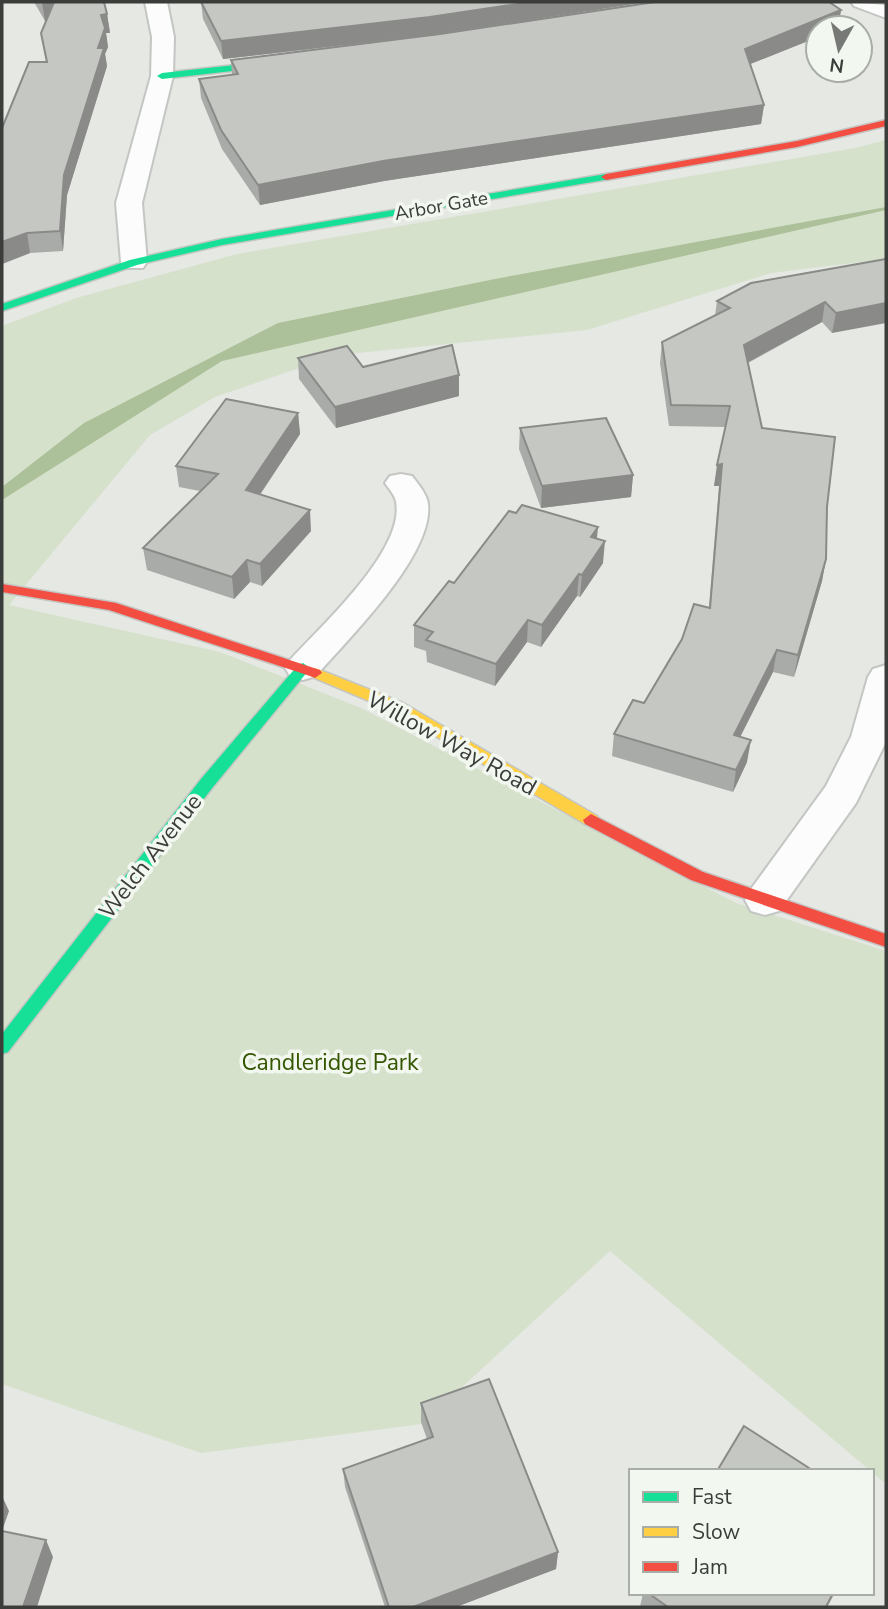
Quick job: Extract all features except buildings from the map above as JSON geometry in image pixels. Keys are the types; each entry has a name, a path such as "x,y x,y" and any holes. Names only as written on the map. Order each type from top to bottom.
{"street":[{"path":"134,262 129,229 129,203 162,76 163,37 156,2"},
{"path":"861,2 886,12"},
{"path":"162,76 303,60"},
{"name":"Arbor Gate","path":"2,309 134,262 222,242 797,144 886,123"},
{"path":"303,668 398,557 412,524 412,502 401,483"},
{"name":"Willow Way Road","path":"2,588 111,606 303,668 398,707 558,802 697,876 886,941"},
{"name":"Welch Avenue","path":"2,1047 207,783 303,668"},
{"path":"765,900 842,793 870,737 886,677"}],"green space":[{"name":"Candleridge Park","path":"886,140 886,259 771,273 587,330 337,355 215,397 150,435 9,605 220,652 361,708 736,903 886,951 886,1484 874,1474 874,1469 868,1469 610,1251 422,1424 201,1453 2,1384 2,326 76,298 237,254 855,148"}],"shaded area":[{"path":"886,207 886,210 222,361 2,500 2,487 84,423 278,323 495,279"}],"traffic: fast":[{"path":"162,76 282,63"},
{"path":"2,308 134,262 222,242 606,177"},
{"path":"2,1047 207,783 303,668"}],"traffic: slow":[{"path":"315,673 398,707 591,820"}],"traffic: jam":[{"path":"606,177 797,144 886,123"},
{"path":"2,588 111,606 315,673"},
{"path":"591,820 697,876 886,941"}]}
